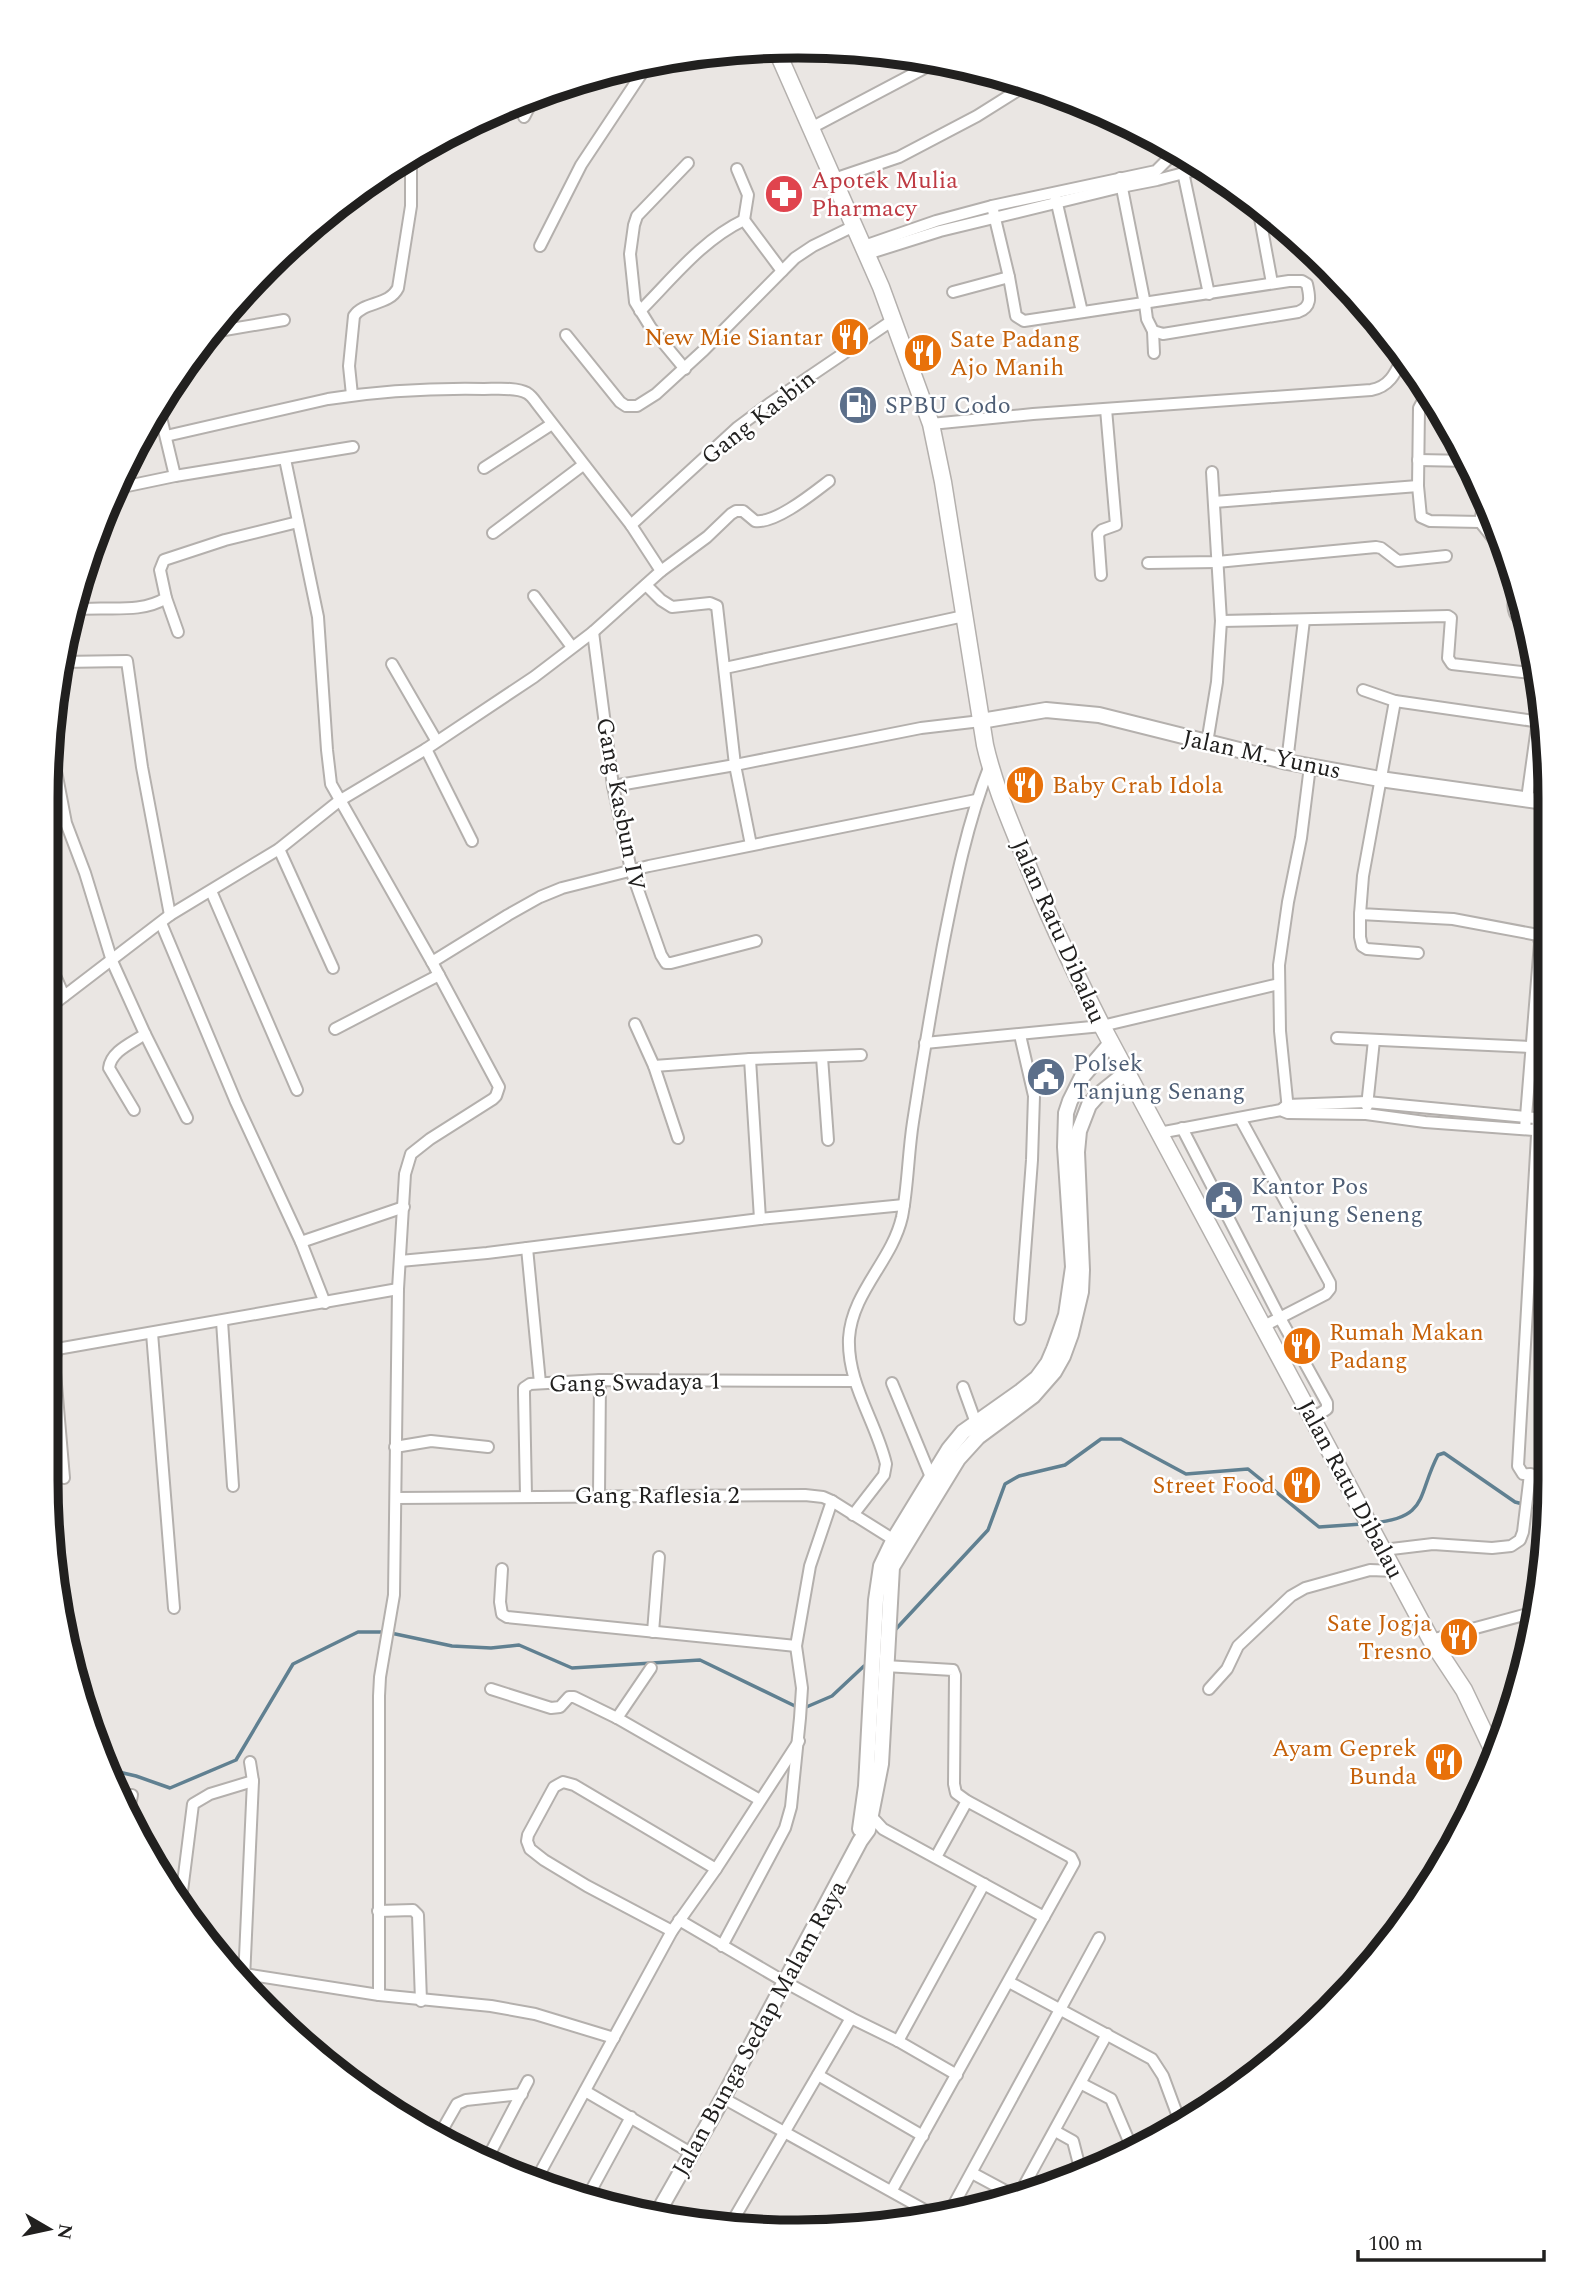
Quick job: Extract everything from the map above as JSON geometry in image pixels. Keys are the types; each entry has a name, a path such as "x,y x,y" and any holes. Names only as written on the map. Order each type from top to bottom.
{"main road":[{"name":"Jalan Ratu Dibalau","path":"780,58 865,250 931,424 940,463 990,765 1055,930 1159,1133 1431,1640 1464,1690 1489,1743"}],"street":[{"path":"811,128 923,69"},
{"path":"540,246 576,172 641,75"},
{"path":"834,179 899,157 1017,91"},
{"path":"524,117 528,109"},
{"path":"1156,176 1170,158"},
{"path":"685,369 635,302 630,254 635,220 688,163"},
{"path":"352,395 349,366 354,316 358,311 392,297 398,288 411,206 411,168"},
{"path":"737,169 748,195 744,220 782,271"},
{"path":"865,250 936,221 994,212 1120,182 1190,171"},
{"path":"1183,173 1209,294"},
{"path":"1120,182 1146,319 1153,331 1154,354"},
{"path":"1055,197 1082,312"},
{"path":"994,212 1016,316 1024,321 1272,283 1302,281 1307,284 1308,305 1298,312 1163,334 1153,331"},
{"path":"640,311 701,249 723,231 744,220"},
{"path":"1260,220 1272,283"},
{"path":"566,335 620,402 626,406 637,406 685,369 795,258 854,226"},
{"path":"953,292 1009,277"},
{"path":"225,330 284,320"},
{"name":"Gang Kasbin","path":"631,525 749,419 893,320"},
{"path":"931,424 1378,389 1390,381 1399,367"},
{"path":"166,436 352,395 422,389 518,391 531,396 631,525 661,571"},
{"path":"1422,402 1419,408 1420,514 1425,520 1480,522 1489,533"},
{"path":"1101,575 1098,534 1116,525 1106,409"},
{"path":"162,420 175,475"},
{"path":"484,468 552,424"},
{"path":"127,486 175,475 354,447"},
{"path":"285,458 318,617 331,784 499,1082 499,1089 493,1099 411,1154 405,1174 398,1289 395,1578 379,1696 379,1995"},
{"path":"1418,460 1457,461"},
{"path":"493,533 583,465"},
{"path":"1207,743 1217,682 1221,621 1212,472"},
{"path":"58,1001 166,919 279,849 339,801 426,749 534,677 593,632 661,571 707,537 734,512 743,511 753,521 765,522 829,481"},
{"path":"1214,502 1418,486"},
{"path":"1480,522 1482,514"},
{"path":"178,632 160,570 164,560 225,540 298,522"},
{"path":"1148,563 1217,562 1376,547 1398,561 1446,555"},
{"path":"646,585 672,607 715,604 719,618 735,765 751,845"},
{"path":"534,596 572,647"},
{"path":"82,610 138,607 166,598"},
{"path":"724,668 964,616"},
{"path":"1221,621 1448,616 1451,618 1448,658 1452,664 1527,673"},
{"path":"1287,762 1304,620"},
{"name":"Gang Kasbun IV","path":"593,632 613,786 631,870 661,955 666,963 681,961 756,941"},
{"path":"71,659 127,662 166,919 244,1120 301,1242 325,1303"},
{"path":"392,664 436,740"},
{"path":"1363,691 1395,701 1534,721"},
{"path":"1395,701 1363,876 1360,937 1362,946 1367,949 1418,953"},
{"name":"Jalan M. Yunus","path":"981,721 1046,710 1099,715 1287,762 1380,779 1538,801"},
{"path":"613,786 921,728 981,721"},
{"path":"1527,799 1536,737"},
{"path":"426,749 472,841"},
{"path":"853,1515 884,1475 886,1464 855,1381 849,1337 854,1310 897,1233 904,1205 925,1043 950,910 976,800 990,765"},
{"path":"1285,1110 1279,984 1283,933 1301,838 1310,766"},
{"path":"58,786 70,836 85,873 112,961 187,1118"},
{"path":"432,962 540,897 562,888 631,870 976,800"},
{"path":"279,849 333,968"},
{"path":"211,891 297,1090"},
{"path":"1360,914 1453,919 1538,935"},
{"path":"1538,966 1531,1047 1537,1118 1518,1466 1523,1474 1538,1475"},
{"path":"335,1030 439,975"},
{"path":"58,983 64,996"},
{"path":"925,1043 1102,1026 1279,984"},
{"path":"635,1024 654,1066 678,1138"},
{"path":"134,1110 109,1068 117,1052 145,1034"},
{"path":"1020,1035 1034,1096 1020,1319"},
{"path":"1337,1038 1538,1048"},
{"path":"1366,1114 1374,1040"},
{"name":"Jalan Bunga Sedap Malam Raya","path":"661,2207 723,2098 868,1827 881,1764 881,1663 892,1567 899,1543 949,1449 963,1432 1037,1378 1055,1349 1066,1315 1073,1267 1065,1147 1066,1112 1082,1077 1111,1043"},
{"path":"654,1066 861,1055"},
{"path":"822,1057 828,1140"},
{"path":"751,1059 760,1219"},
{"name":"Jalan Bunga Sedap Malam Raya","path":"881,1663 874,1642 881,1566 969,1446 1033,1396 1054,1372 1063,1356 1081,1292 1077,1152 1079,1131 1089,1105 1127,1072"},
{"path":"1159,1133 1285,1110 1367,1102 1537,1118"},
{"path":"1285,1110 1366,1114 1425,1122 1536,1130"},
{"path":"1240,1118 1330,1283 1326,1294 1264,1326"},
{"path":"1182,1128 1327,1403 1327,1409 1313,1418"},
{"path":"400,1261 904,1205"},
{"path":"301,1242 404,1208"},
{"path":"527,1248 540,1383"},
{"path":"58,1350 398,1289"},
{"path":"222,1321 233,1486"},
{"path":"152,1333 174,1608"},
{"path":"599,1495 600,1380"},
{"name":"Gang Swadaya 1","path":"526,1496 524,1388 530,1384 600,1380 855,1381"},
{"path":"892,1383 932,1477"},
{"path":"963,1387 976,1423"},
{"path":"58,1408 64,1478"},
{"path":"395,1447 431,1441 488,1447"},
{"path":"1383,1550 1433,1544 1492,1548 1511,1546 1520,1540 1526,1515 1530,1474"},
{"name":"Gang Raflesia 2","path":"396,1497 805,1494 832,1501 899,1543"},
{"path":"722,1946 788,1820 799,1741 802,1688 796,1646 810,1566 832,1501"},
{"path":"653,1632 659,1557"},
{"path":"502,1569 500,1602 502,1614 508,1617 796,1646"},
{"path":"1209,1689 1227,1669 1238,1646 1291,1596 1305,1588 1370,1570 1395,1571"},
{"path":"1431,1640 1526,1615"},
{"path":"881,1663 946,1668 954,1672 956,1793 1073,1859 1073,1866 892,2190"},
{"path":"617,1717 651,1668"},
{"path":"491,1689 551,1708 561,1707 569,1697 575,1697 617,1717 760,1800"},
{"path":"540,2173 672,1931 716,1869 799,1741"},
{"path":"242,1969 253,1781 250,1762"},
{"path":"182,1890 193,1804 210,1794 253,1781"},
{"path":"672,1931 587,1886 530,1849 527,1835 554,1787 563,1783 574,1785 716,1869"},
{"path":"131,1800 132,1795"},
{"path":"936,1857 967,1801"},
{"path":"868,1827 936,1857 1044,1917"},
{"path":"898,2041 984,1884"},
{"path":"378,1911 412,1910 418,1915 421,2001"},
{"path":"679,1920 785,1982 898,2041 957,2076"},
{"path":"955,2203 1099,1938"},
{"path":"249,1976 421,2001 491,2006 535,2014 614,2038"},
{"path":"1009,1982 1156,2063 1177,2115"},
{"path":"735,2217 850,2018"},
{"path":"1025,2184 1107,2035"},
{"path":"818,2075 923,2136"},
{"path":"490,2153 528,2081"},
{"path":"1082,2084 1111,2099 1128,2143"},
{"path":"585,2091 691,2153"},
{"path":"443,2129 457,2104 466,2100 522,2094"},
{"path":"723,2098 924,2209"},
{"path":"591,2190 631,2117"},
{"path":"1055,2131 1073,2141 1079,2165"},
{"path":"972,2173 1005,2191"}],"waterway":[{"path":"895,1630 988,1530 1005,1484 1019,1476 1065,1465 1101,1439 1121,1439 1186,1474 1248,1469 1319,1527 1362,1524"},
{"path":"1373,1523 1404,1516 1413,1510 1419,1502 1438,1455 1444,1453 1515,1502 1537,1508"},
{"path":"118,1772 170,1788 236,1760 293,1664 358,1632 386,1632 452,1646 491,1648 519,1645 572,1668 700,1660 797,1707"},
{"path":"804,1708 832,1696 864,1666"}],"place":[{"name":"Apotek Mulia Pharmacy","path":"784,194"},
{"name":"New Mie Siantar","path":"850,337"},
{"name":"Sate Padang Ajo Manih","path":"923,353"},
{"name":"SPBU Codo","path":"858,405"},
{"name":"Baby Crab Idola","path":"1025,785"},
{"name":"Polsek Tanjung Senang","path":"1046,1077"},
{"name":"Kantor Pos Tanjung Seneng","path":"1224,1200"},
{"name":"Rumah Makan Padang","path":"1302,1346"},
{"name":"Street Food","path":"1302,1485"},
{"name":"Sate Jogja Tresno","path":"1459,1637"},
{"name":"Ayam Geprek Bunda","path":"1444,1762"}]}
